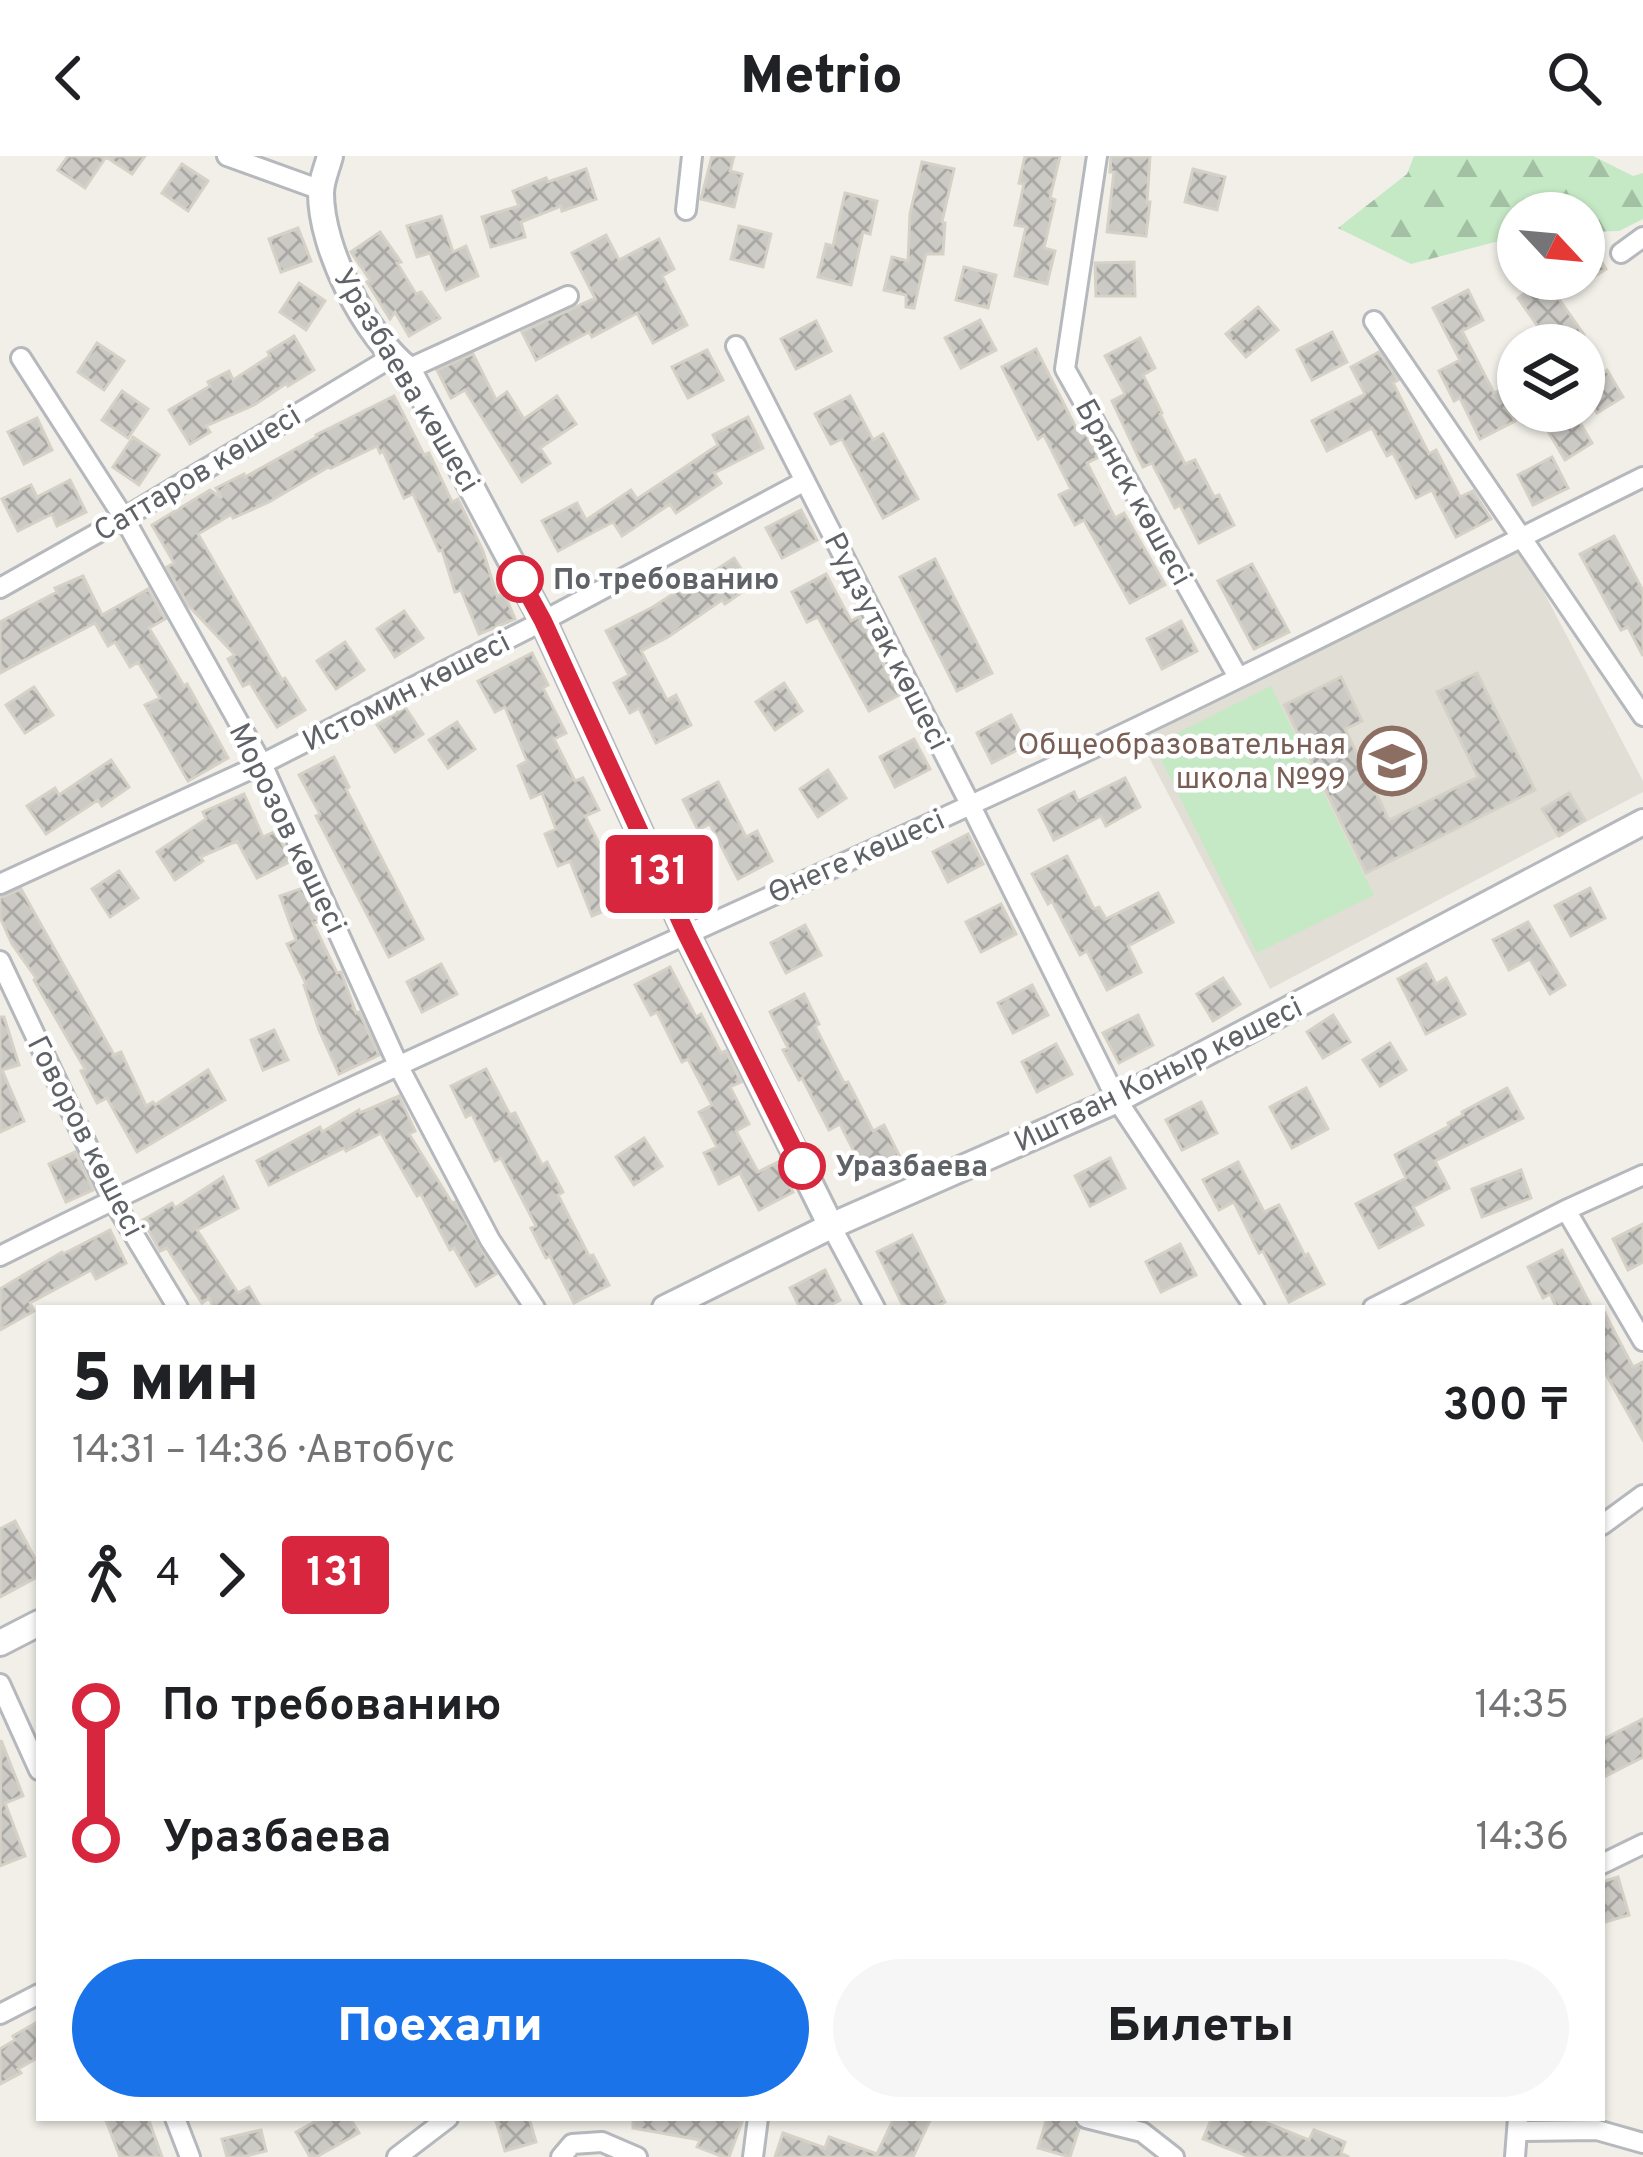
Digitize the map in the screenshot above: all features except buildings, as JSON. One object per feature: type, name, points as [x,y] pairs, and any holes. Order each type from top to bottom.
[{"type":"street","points":[[227,156],[321,190]]},
{"type":"street","name":"Уразбаева көшесі","points":[[330,156],[321,190],[327,237],[349,291],[400,363],[543,621],[686,933],[873,1305]]},
{"type":"street","points":[[686,210],[692,156]]},
{"type":"street","name":"Брянск көшесі","points":[[1096,156],[1065,369],[1238,677]]},
{"type":"street","points":[[1621,253],[1643,237]]},
{"type":"street","name":"Саттаров көшесі","points":[[0,588],[400,363],[568,296]]},
{"type":"street","points":[[1374,321],[1643,716]]},
{"type":"street","name":"Рудзутак көшесі","points":[[736,346],[1117,1100],[1253,1305]]},
{"type":"street","name":"Морозов көшесі","points":[[21,358],[124,518],[262,764],[399,1067],[490,1240],[533,1305]]},
{"type":"street","name":"Өнеге көшесі","points":[[0,1256],[686,933],[1105,743],[1643,477]]},
{"type":"street","name":"Истомин көшесі","points":[[0,884],[262,764],[805,481]]},
{"type":"street","name":"Иштван Коныр көшесі","points":[[670,1305],[831,1226],[1117,1100],[1643,822]]},
{"type":"street","name":"Говоров көшесі","points":[[0,961],[113,1200],[176,1305]]},
{"type":"street","points":[[1379,1305],[1643,1175]]},
{"type":"street","points":[[1566,1210],[1643,1341]]},
{"type":"street","points":[[1605,1523],[1643,1495]]},
{"type":"street","points":[[0,1643],[36,1625]]},
{"type":"street","points":[[0,1684],[36,1763]]},
{"type":"street","points":[[1605,1863],[1643,1844]]},
{"type":"street","points":[[0,2014],[36,1996]]},
{"type":"street","points":[[176,2121],[190,2157]]},
{"type":"street","points":[[397,2157],[444,2121]]},
{"type":"street","points":[[753,2157],[758,2121]]},
{"type":"street","points":[[1098,2121],[1142,2132],[1174,2157]]},
{"type":"street","points":[[1515,2157],[1517,2125],[1597,2130],[1643,2143]]},
{"type":"street","points":[[561,2157],[572,2144],[602,2142],[637,2157]]},
{"type":"shaded area","name":"Общеобразовательная школа №99","points":[[1517,541],[1643,781],[1643,792],[1270,989],[1140,740]]},
{"type":"green space","points":[[1414,156],[1593,156],[1633,176],[1643,173],[1643,219],[1619,231],[1605,231],[1605,192],[1497,192],[1497,241],[1411,264],[1338,228],[1407,174]]},
{"type":"green space","points":[[1271,686],[1374,895],[1257,953],[1154,745]]},
{"type":"bus line","name":"131","points":[[520,579],[686,933],[802,1166]]},
{"type":"place","name":"По требованию","points":[[520,579]]},
{"type":"place","name":"Общеобразовательная школа №99","points":[[1392,761]]},
{"type":"place","name":"Уразбаева","points":[[802,1166]]}]
